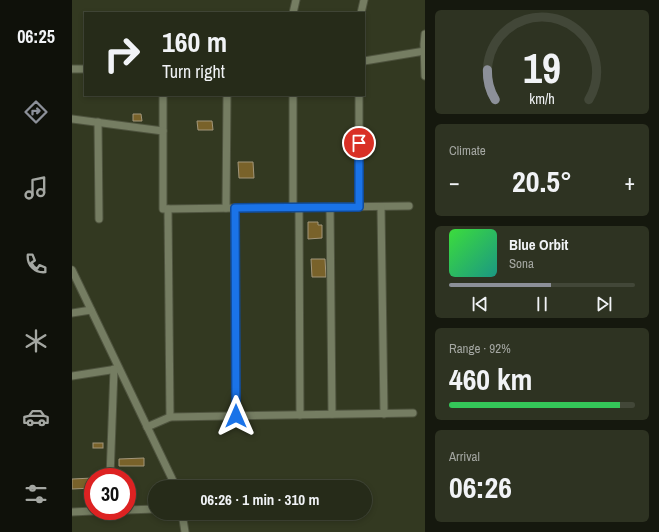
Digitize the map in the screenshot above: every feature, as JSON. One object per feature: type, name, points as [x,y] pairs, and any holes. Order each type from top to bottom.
[{"type":"street","points":[[294,12],[296,0]]},
{"type":"street","points":[[361,12],[364,0]]},
{"type":"street","points":[[425,34],[425,76]]},
{"type":"street","points":[[365,62],[424,51]]},
{"type":"street","points":[[72,69],[84,69]]},
{"type":"street","points":[[163,96],[163,209],[409,206]]},
{"type":"street","points":[[226,208],[227,96]]},
{"type":"street","points":[[293,96],[300,415]]},
{"type":"street","points":[[359,96],[359,207]]},
{"type":"street","points":[[72,119],[163,131]]},
{"type":"street","points":[[98,122],[99,219]]},
{"type":"street","points":[[381,206],[384,414]]},
{"type":"street","points":[[330,207],[332,414]]},
{"type":"street","points":[[235,208],[236,416]]},
{"type":"street","points":[[168,209],[170,417]]},
{"type":"street","points":[[72,270],[117,369],[173,480]]},
{"type":"street","points":[[72,313],[91,310]]},
{"type":"street","points":[[72,376],[117,369]]},
{"type":"street","points":[[111,468],[117,369]]},
{"type":"street","points":[[147,427],[170,417],[413,413]]},
{"type":"street","points":[[136,510],[148,509]]},
{"type":"street","points":[[72,512],[84,511]]},
{"type":"street","points":[[183,520],[185,532]]},
{"type":"building","points":[[133,114],[141,114],[142,121],[133,121]]},
{"type":"building","points":[[197,121],[212,121],[213,130],[198,130]]},
{"type":"building","points":[[238,162],[253,162],[254,178],[239,178]]},
{"type":"building","points":[[308,222],[318,222],[318,225],[322,225],[322,238],[308,239]]},
{"type":"building","points":[[311,259],[325,259],[326,277],[312,277]]},
{"type":"building","points":[[93,443],[103,443],[103,448],[93,448]]},
{"type":"building","points":[[144,458],[144,466],[119,466],[119,459]]},
{"type":"building","points":[[84,478],[84,488],[72,489],[72,479]]},
{"type":"route","points":[[236,416],[235,208],[359,207],[359,143]]}]
